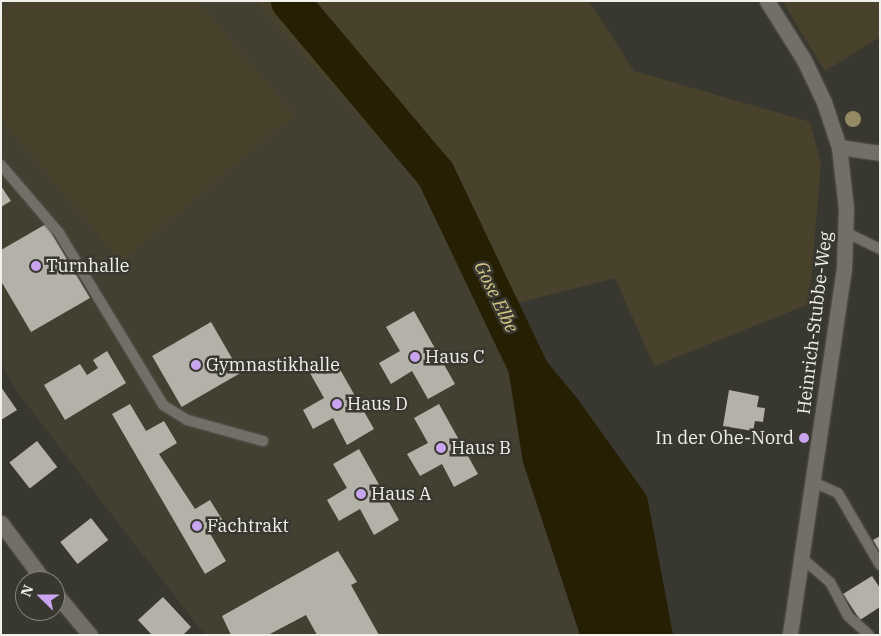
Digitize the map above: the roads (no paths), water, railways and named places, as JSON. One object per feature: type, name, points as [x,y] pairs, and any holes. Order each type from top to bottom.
[{"type":"main road","name":"Heinrich-Stubbe-Weg","points":[[767,1],[804,60],[824,102],[839,147],[846,208],[844,268],[790,635]]},
{"type":"main road","points":[[839,147],[880,153]]},
{"type":"main road","points":[[1,523],[37,571]]},
{"type":"main road","points":[[65,605],[90,635]]},
{"type":"lane","points":[[1,165],[59,233],[163,405],[187,420],[263,441]]},
{"type":"lane","points":[[845,232],[880,249]]},
{"type":"lane","points":[[813,482],[838,493],[880,565]]},
{"type":"lane","points":[[802,558],[830,582],[848,616],[869,635]]},
{"type":"waterway","name":"Gose Elbe","points":[[290,1],[435,173],[540,393]]},
{"type":"place","name":"Turnhalle","points":[[36,266]]},
{"type":"place","name":"Haus C","points":[[415,357]]},
{"type":"place","name":"Gymnastikhalle","points":[[196,365]]},
{"type":"place","name":"Haus D","points":[[337,404]]},
{"type":"place","name":"In der Ohe-Nord","points":[[804,438]]},
{"type":"place","name":"Haus B","points":[[441,448]]},
{"type":"place","name":"Haus A","points":[[361,494]]},
{"type":"place","name":"Fachtrakt","points":[[197,526]]}]
